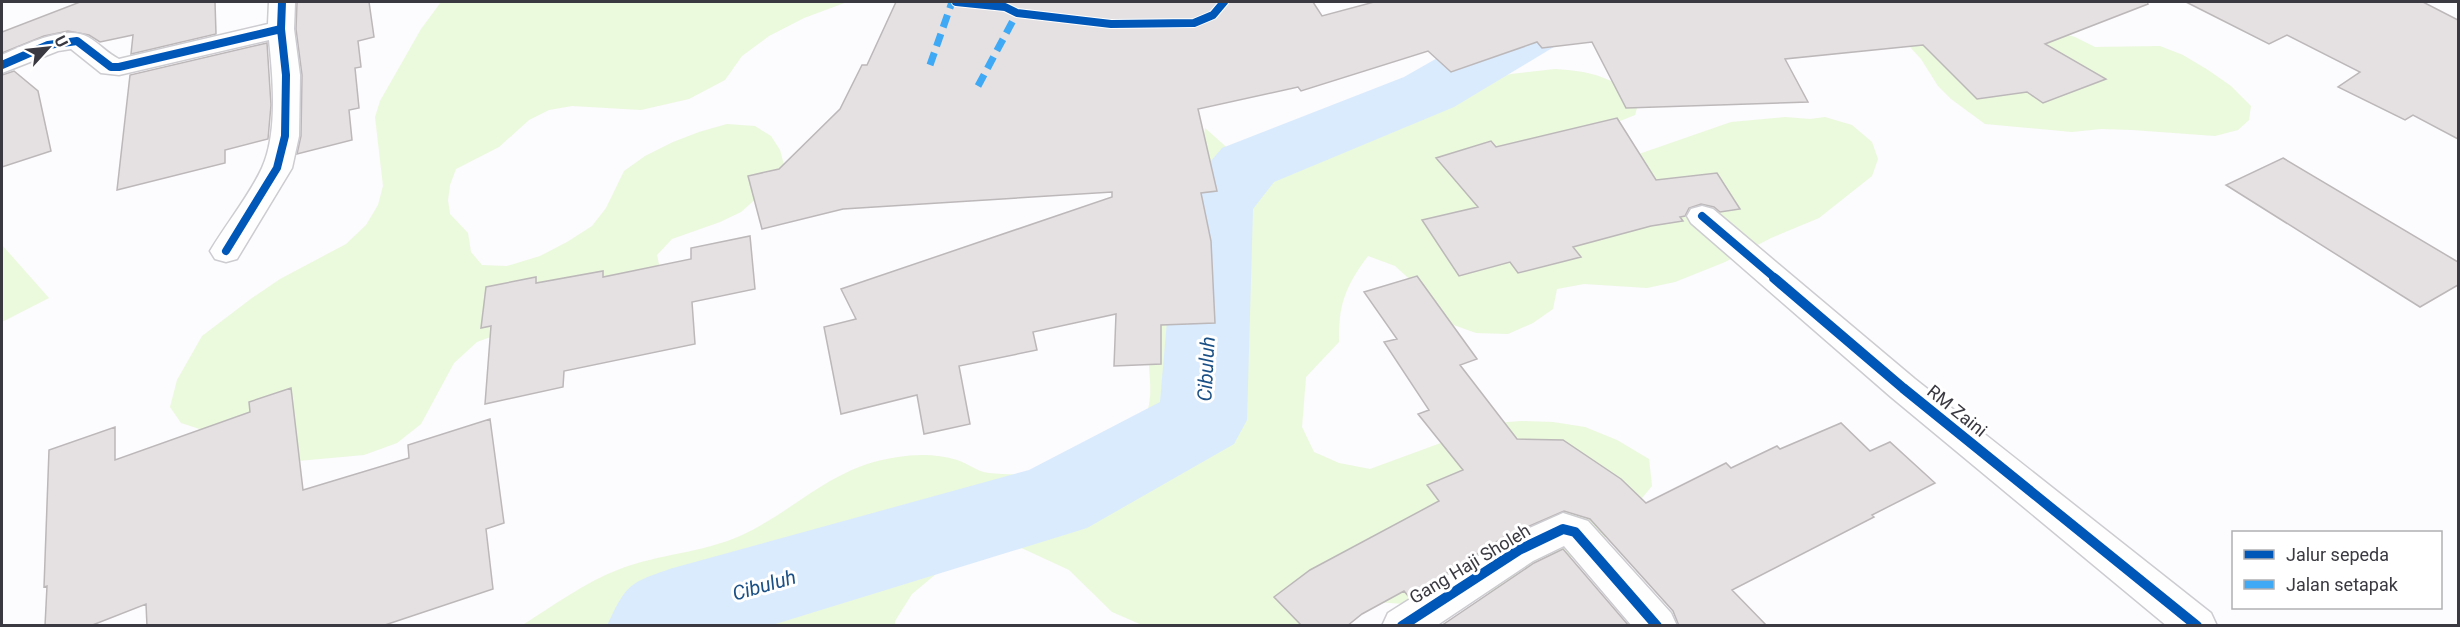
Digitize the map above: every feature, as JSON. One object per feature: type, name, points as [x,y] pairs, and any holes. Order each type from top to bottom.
[{"type":"street","points":[[2,65],[46,47],[71,40],[77,41],[111,68],[119,67],[282,15],[286,75],[285,136],[277,168],[226,251]]},
{"type":"street","name":"RM Zaini","points":[[1702,216],[1903,388],[2197,626]]},
{"type":"street","name":"Gang Haji Sholeh","points":[[1402,626],[1519,550],[1563,529],[1575,532],[1657,626]]},
{"type":"green space","points":[[441,2],[847,2],[804,18],[769,36],[742,56],[725,80],[689,99],[641,110],[572,106],[549,110],[529,120],[499,147],[456,169],[450,185],[448,200],[450,214],[468,233],[471,252],[482,265],[507,266],[540,256],[592,226],[606,208],[624,171],[645,156],[699,132],[727,124],[755,126],[771,136],[780,150],[784,165],[759,196],[741,212],[672,239],[657,255],[661,274],[477,342],[454,363],[421,424],[397,443],[364,455],[298,461],[181,423],[170,407],[177,380],[202,336],[280,279],[346,244],[366,225],[378,205],[383,186],[375,117],[380,101],[421,29]]},
{"type":"green space","points":[[1643,2],[1995,2],[1991,12],[2075,37],[2095,47],[2160,46],[2183,55],[2231,86],[2251,106],[2249,120],[2238,130],[2215,136],[2101,129],[2072,132],[1985,124],[1951,99],[1938,86],[1921,59],[1895,36]]},
{"type":"green space","points":[[1555,69],[1580,71],[1601,77],[1620,86],[1639,101],[1635,115],[1615,123],[1636,155],[1731,122],[1785,117],[1810,119],[1825,117],[1852,125],[1872,142],[1878,159],[1872,176],[1819,218],[1771,238],[1725,262],[1675,282],[1647,288],[1584,284],[1557,289],[1553,309],[1533,323],[1508,334],[1476,333],[1445,322],[1416,285],[1395,266],[1368,256],[1354,276],[1345,296],[1340,317],[1339,342],[1306,377],[1302,427],[1314,452],[1339,463],[1370,469],[1495,423],[1553,422],[1585,427],[1617,440],[1649,459],[1652,486],[1618,527],[1592,547],[1559,563],[1520,572],[1504,589],[1432,606],[1362,601],[1308,625],[1142,625],[1112,612],[1069,570],[1006,541],[971,551],[942,569],[912,594],[895,621],[895,625],[521,626],[582,587],[607,574],[635,564],[725,542],[740,536],[760,526],[834,479],[874,462],[905,456],[935,456],[957,460],[985,472],[1027,474],[1068,469],[1089,464],[1107,456],[1123,446],[1136,433],[1148,408],[1150,328],[1195,187],[1205,128],[1242,161],[1262,154],[1306,149],[1352,134],[1393,119],[1426,100],[1465,85],[1511,74]]},
{"type":"green space","points":[[2,245],[49,298],[2,322]]},
{"type":"building","points":[[80,2],[215,2],[216,34],[131,54],[133,35],[100,42],[89,35],[68,31],[44,36],[2,53],[2,32]]},
{"type":"building","points":[[297,2],[369,2],[374,37],[358,41],[361,67],[355,68],[359,108],[349,110],[352,140],[297,154],[301,136],[302,75],[296,29]]},
{"type":"building","points":[[896,2],[1313,2],[1322,16],[1374,2],[2147,2],[2148,4],[2045,44],[2106,79],[2043,103],[2027,92],[1977,99],[1923,45],[1785,59],[1808,102],[1626,108],[1592,42],[1542,48],[1537,42],[1451,72],[1428,51],[1301,91],[1298,87],[1198,109],[1217,191],[1201,193],[1211,241],[1215,323],[1161,325],[1161,364],[1114,366],[1116,314],[1033,332],[1037,350],[959,366],[970,424],[924,434],[917,395],[841,414],[824,327],[856,319],[841,289],[1112,197],[1112,192],[843,209],[762,229],[748,176],[779,169],[840,109],[862,65],[867,65]]},
{"type":"building","points":[[2186,2],[2423,2],[2458,20],[2458,139],[2413,115],[2405,120],[2338,87],[2360,72],[2287,35],[2269,44]]},
{"type":"building","points":[[267,43],[271,105],[268,139],[225,150],[225,163],[117,190],[130,75]]},
{"type":"building","points":[[14,71],[38,91],[51,151],[2,167],[2,75]]},
{"type":"building","points":[[1617,118],[1656,180],[1717,173],[1740,209],[1720,212],[1714,207],[1701,204],[1689,208],[1685,216],[1680,217],[1683,221],[1651,226],[1573,247],[1581,257],[1518,273],[1510,262],[1459,276],[1422,220],[1478,207],[1436,158],[1491,141],[1496,147]]},
{"type":"building","points":[[2283,158],[2458,262],[2458,285],[2420,307],[2226,185]]},
{"type":"building","points":[[750,236],[755,289],[692,302],[695,344],[564,371],[563,387],[485,404],[491,326],[481,328],[486,287],[536,277],[536,283],[603,271],[603,277],[691,259],[691,248]]},
{"type":"building","points":[[1417,276],[1477,359],[1460,365],[1517,439],[1563,440],[1621,479],[1646,503],[1726,463],[1731,468],[1777,446],[1780,449],[1841,423],[1870,451],[1890,442],[1935,483],[1732,590],[1767,626],[1679,626],[1673,611],[1590,519],[1564,511],[1504,537],[1409,597],[1404,591],[1362,614],[1347,626],[1302,626],[1274,597],[1310,570],[1439,501],[1427,485],[1463,470],[1418,414],[1429,410],[1384,342],[1397,339],[1364,292]]},
{"type":"building","points":[[291,388],[303,490],[409,458],[408,445],[490,419],[504,523],[486,529],[493,589],[382,626],[147,626],[146,604],[90,626],[45,626],[47,586],[44,587],[49,450],[115,427],[115,460],[250,412],[249,402]]},
{"type":"building","points":[[1563,549],[1629,626],[1441,626],[1534,563]]},
{"type":"waterway","name":"Cibuluh","points":[[657,626],[673,611],[1054,501],[1203,420],[1215,206],[1248,165],[1429,92],[1550,21],[1634,2]]},
{"type":"waterway","name":"Cibuluh","points":[[1724,2],[1775,27],[1868,2]]},
{"type":"marked path","points":[[930,65],[952,2]]},
{"type":"marked path","points":[[978,86],[1017,13]]},
{"type":"cycle path","points":[[226,251],[277,168],[285,136],[286,75],[281,29],[282,2]]},
{"type":"cycle path","points":[[956,2],[1005,7],[1017,13],[1111,24],[1194,23],[1213,15],[1224,2]]},
{"type":"cycle path","points":[[2,65],[48,45],[77,41],[111,67],[119,67],[281,29]]},
{"type":"cycle path","points":[[1702,216],[1903,388],[2197,626]]},
{"type":"cycle path","points":[[1402,626],[1519,550],[1563,529],[1575,532],[1657,626]]}]
